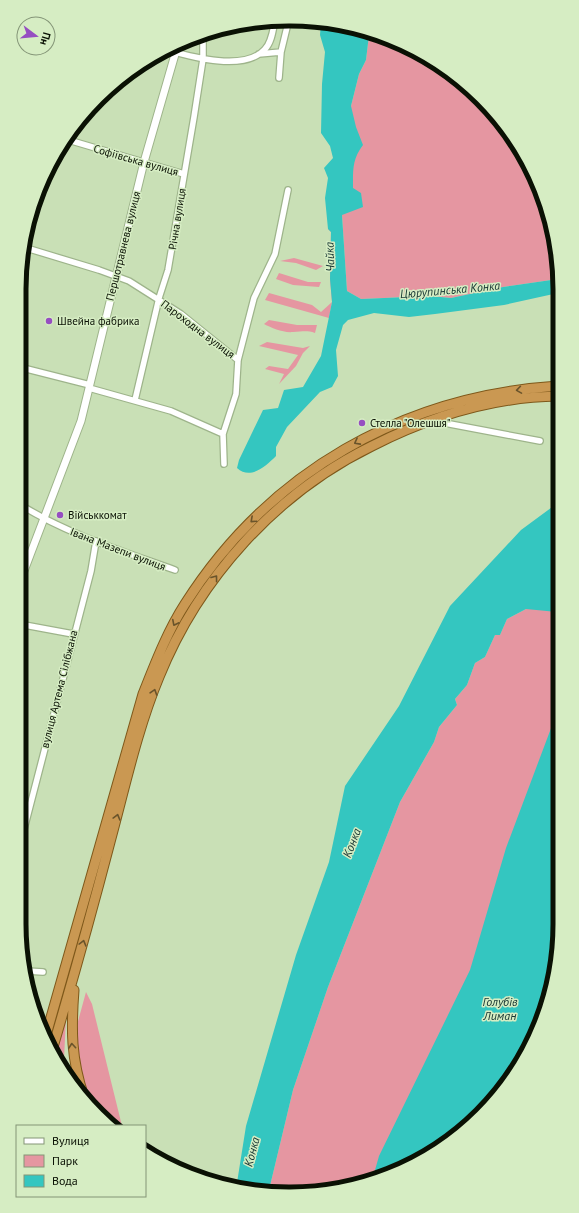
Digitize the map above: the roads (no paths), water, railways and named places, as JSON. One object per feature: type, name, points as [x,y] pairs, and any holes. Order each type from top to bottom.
[{"type":"highway","points":[[48,1028],[143,694],[155,663],[184,605],[218,556],[247,525],[282,492],[318,466],[354,444],[397,422],[464,400],[536,387],[553,386]]},
{"type":"highway","points":[[54,1042],[140,734],[158,679],[189,616],[233,555],[260,525],[288,500],[320,475],[398,432],[473,408],[516,399],[553,396]]},
{"type":"highway","points":[[78,961],[71,1023],[72,1046],[76,1074],[79,1083]]},
{"type":"street","points":[[278,78],[287,26]]},
{"type":"street","points":[[259,54],[265,49],[269,42],[273,27]]},
{"type":"street","name":"Річна вулиця","points":[[135,400],[158,299],[168,270],[203,59],[203,41]]},
{"type":"street","points":[[176,52],[203,59],[243,60],[259,54],[282,52]]},
{"type":"street","name":"Першотравнева вулиця","points":[[26,567],[45,520],[81,421],[144,162],[176,52]]},
{"type":"street","name":"Софіївська вулиця","points":[[71,141],[184,174]]},
{"type":"street","points":[[224,464],[223,434],[236,394],[238,360],[254,298],[275,254],[288,190]]},
{"type":"street","name":"Пароходна вулиця","points":[[29,249],[116,276],[158,299],[181,314],[238,360]]},
{"type":"street","points":[[26,369],[171,411],[223,434]]},
{"type":"street","points":[[432,420],[540,441]]},
{"type":"street","name":"Івана Мазепи вулиця","points":[[26,508],[45,520],[96,542],[175,570]]},
{"type":"street","name":"вулиця Артема Сілібжана","points":[[26,821],[73,634],[91,571],[96,542]]},
{"type":"street","points":[[26,625],[73,634]]},
{"type":"street","points":[[30,971],[43,972]]},
{"type":"water","points":[[321,28],[324,28],[369,38],[366,60],[359,74],[351,106],[356,127],[363,145],[355,160],[353,171],[353,188],[361,193],[363,207],[342,215],[347,291],[361,299],[430,296],[451,298],[503,287],[552,280],[553,294],[504,305],[435,314],[409,317],[374,313],[348,320],[343,325],[336,350],[338,376],[332,387],[320,392],[287,427],[276,447],[276,456],[257,471],[247,473],[237,468],[239,460],[263,410],[278,408],[284,390],[303,387],[321,356],[332,302],[330,279],[331,232],[328,229],[325,198],[328,178],[324,168],[333,158],[330,146],[321,133],[322,84],[325,52],[320,35]]},
{"type":"water","name":"Конка","points":[[553,506],[553,612],[526,609],[507,619],[500,635],[495,635],[485,657],[475,663],[467,685],[455,699],[457,705],[439,727],[434,742],[400,802],[328,987],[293,1090],[270,1186],[237,1182],[246,1126],[296,955],[329,862],[345,786],[399,706],[450,606],[521,530]]},
{"type":"water","name":"Голубів Лиман","points":[[553,723],[553,924],[551,958],[544,992],[533,1024],[509,1070],[476,1110],[436,1143],[406,1160],[374,1173],[379,1156],[470,970],[506,848]]},
{"type":"place","name":"Швейна фабрика","points":[[49,321]]},
{"type":"place","name":"Стелла \"Олешшя\"","points":[[362,423]]},
{"type":"place","name":"Військкомат","points":[[60,515]]},
{"type":"water label","name":"Чайка","points":[[330,257]]},
{"type":"water label","name":"Цюрупинська Конка","points":[[450,290]]}]
